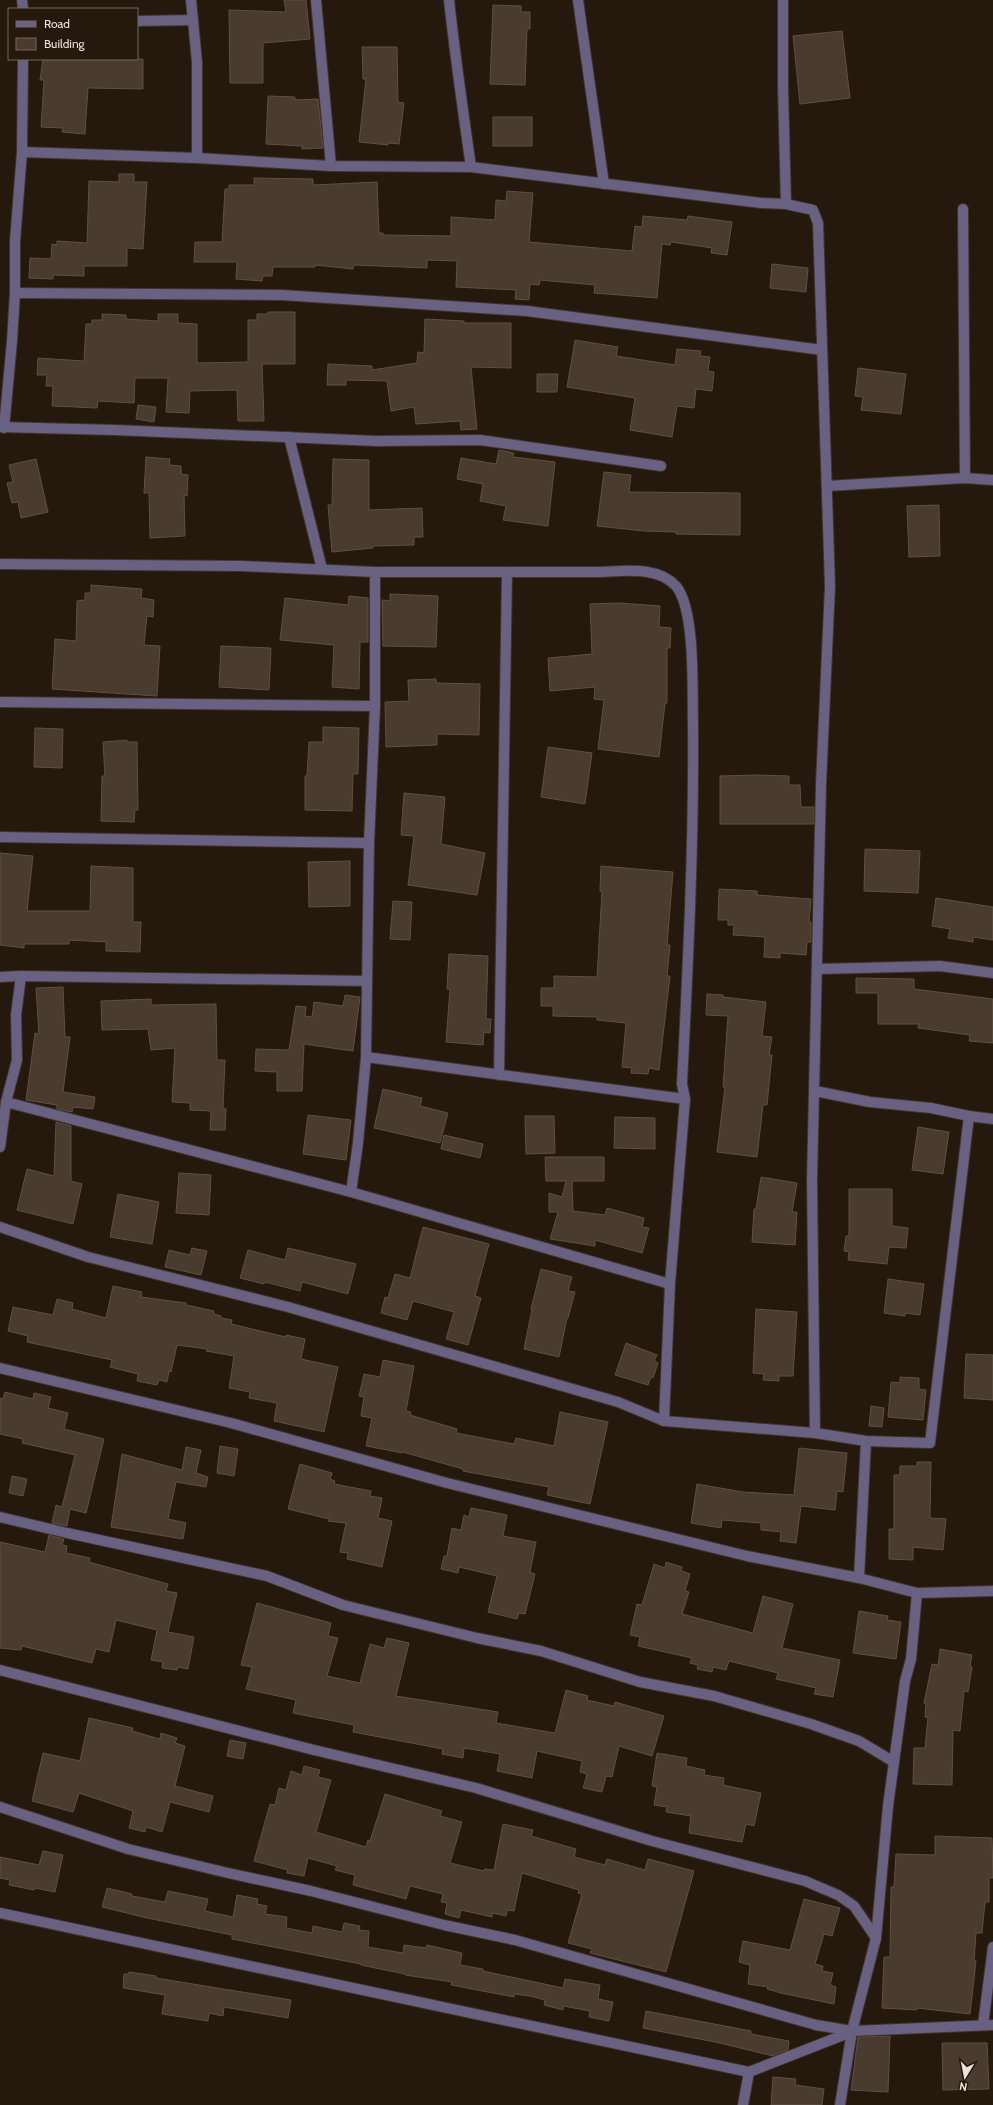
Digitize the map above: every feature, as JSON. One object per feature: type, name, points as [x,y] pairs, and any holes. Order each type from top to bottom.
[{"type":"street","points":[[191,0],[197,62],[197,158]]},
{"type":"street","points":[[316,0],[331,166]]},
{"type":"street","points":[[449,0],[459,91],[464,110],[471,167]]},
{"type":"street","points":[[578,0],[604,184]]},
{"type":"street","points":[[783,0],[783,88],[786,204]]},
{"type":"street","points":[[138,21],[193,20]]},
{"type":"street","points":[[23,60],[22,152],[15,241],[15,293],[2,428],[115,430],[376,441],[480,440],[661,466]]},
{"type":"street","points":[[22,152],[197,158],[331,166],[471,167],[761,203],[786,204],[814,210],[818,223],[827,486],[826,522],[830,586],[821,784],[812,1188],[815,1433]]},
{"type":"street","points":[[963,209],[965,478]]},
{"type":"street","points":[[15,293],[282,295],[527,311],[822,350]]},
{"type":"street","points":[[290,437],[322,569]]},
{"type":"street","points":[[827,486],[965,478],[993,480]]},
{"type":"street","points":[[0,564],[242,566],[375,572],[637,570],[660,575],[676,586],[686,609],[692,658],[694,817],[682,1084],[685,1099],[670,1284],[664,1421]]},
{"type":"street","points":[[351,1192],[358,1143],[366,1057],[369,842],[375,706],[375,572]]},
{"type":"street","points":[[499,1075],[507,572]]},
{"type":"street","points":[[0,702],[375,706]]},
{"type":"street","points":[[0,837],[369,842]]},
{"type":"street","points":[[818,969],[940,966],[993,973]]},
{"type":"street","points":[[0,977],[21,976],[367,981]]},
{"type":"street","points":[[0,1147],[6,1102],[17,1060],[16,1015],[21,976]]},
{"type":"street","points":[[366,1057],[685,1099]]},
{"type":"street","points":[[815,1091],[870,1102],[931,1108],[969,1116],[993,1119]]},
{"type":"street","points":[[6,1102],[351,1192],[670,1284]]},
{"type":"street","points":[[0,1227],[88,1257],[288,1307],[611,1400],[664,1421],[815,1433],[866,1441],[930,1443],[969,1116]]},
{"type":"street","points":[[0,1368],[231,1423],[447,1483],[747,1556],[859,1578],[917,1593],[993,1591]]},
{"type":"street","points":[[859,1578],[866,1441]]},
{"type":"street","points":[[0,1517],[267,1576],[343,1605],[477,1638],[541,1651],[640,1682],[714,1696],[811,1724],[845,1736],[877,1750],[894,1762]]},
{"type":"street","points":[[840,2105],[852,2032],[876,1938],[888,1806],[906,1681],[911,1659],[917,1593]]},
{"type":"street","points":[[0,1670],[314,1750],[476,1788],[652,1841],[805,1881],[838,1895],[854,1906],[876,1938]]},
{"type":"street","points":[[0,1807],[128,1849],[311,1891],[444,1925],[515,1940],[748,2007],[816,2025],[852,2032],[988,2025],[993,1947]]},
{"type":"street","points":[[0,1913],[749,2072],[852,2032]]},
{"type":"street","points":[[743,2105],[749,2072]]},
{"type":"building","points":[[284,0],[306,0],[310,39],[263,43],[263,83],[230,83],[229,10],[286,12]]},
{"type":"building","points":[[493,5],[521,6],[521,12],[530,12],[530,29],[527,29],[525,85],[490,84]]},
{"type":"building","points":[[842,31],[850,98],[800,104],[793,36]]},
{"type":"building","points":[[362,47],[397,47],[398,102],[404,103],[399,144],[388,143],[388,145],[359,142],[366,79],[363,79]]},
{"type":"building","points":[[143,59],[143,89],[88,88],[85,134],[62,132],[63,128],[41,127],[44,80],[40,80],[43,60]]},
{"type":"building","points":[[268,96],[295,97],[295,100],[318,99],[323,148],[302,149],[302,146],[266,144]]},
{"type":"building","points":[[493,117],[532,117],[532,146],[493,146]]},
{"type":"building","points":[[119,174],[134,174],[134,182],[147,182],[143,249],[127,248],[127,266],[84,266],[84,276],[53,275],[53,279],[29,278],[30,258],[51,259],[52,244],[57,245],[57,241],[87,243],[89,181],[119,182]]},
{"type":"building","points":[[254,178],[313,179],[313,185],[377,182],[379,233],[383,233],[383,235],[451,236],[451,217],[495,220],[496,200],[506,201],[507,191],[533,193],[529,242],[632,251],[635,226],[642,227],[643,216],[687,220],[688,216],[732,222],[727,255],[711,253],[712,248],[671,242],[670,245],[662,244],[657,298],[594,293],[595,285],[540,280],[539,285],[530,284],[529,300],[515,299],[516,290],[456,287],[457,261],[427,260],[427,268],[354,265],[353,269],[315,265],[315,267],[273,267],[272,276],[263,276],[262,281],[236,279],[237,262],[194,262],[195,242],[222,242],[225,189],[229,189],[229,185],[254,185]]},
{"type":"building","points":[[772,264],[808,268],[806,292],[770,288]]},
{"type":"building","points":[[268,312],[295,312],[295,364],[262,364],[264,421],[238,421],[237,390],[190,391],[189,413],[166,412],[168,378],[135,378],[134,403],[98,401],[97,408],[52,406],[53,386],[46,386],[47,375],[37,375],[38,358],[84,361],[86,324],[92,324],[92,320],[102,320],[102,314],[126,315],[126,319],[158,321],[158,314],[178,314],[178,323],[197,324],[197,363],[248,362],[248,320],[257,320],[257,314],[268,314]]},
{"type":"building","points":[[425,319],[464,321],[464,323],[511,323],[511,368],[471,367],[477,429],[461,430],[460,421],[416,424],[414,407],[391,411],[387,381],[346,380],[346,385],[327,385],[328,364],[372,366],[372,370],[417,363],[418,352],[424,353]]},
{"type":"building","points":[[575,340],[618,347],[616,356],[675,365],[677,349],[701,351],[700,356],[710,357],[708,371],[714,372],[712,391],[696,389],[694,408],[677,406],[672,437],[630,430],[635,398],[567,387]]},
{"type":"building","points":[[858,368],[906,374],[901,414],[861,410],[863,397],[855,396]]},
{"type":"building","points":[[537,374],[558,374],[557,392],[537,392]]},
{"type":"building","points":[[138,405],[156,407],[154,422],[136,419]]},
{"type":"building","points":[[499,450],[514,453],[513,457],[555,462],[548,526],[503,520],[506,506],[480,501],[483,484],[457,479],[461,458],[496,464]]},
{"type":"building","points":[[146,457],[170,459],[169,465],[181,466],[181,474],[188,475],[187,496],[184,495],[185,536],[150,538],[149,493],[144,493]]},
{"type":"building","points":[[36,459],[48,512],[21,518],[18,502],[12,503],[7,483],[13,482],[9,465]]},
{"type":"building","points":[[333,459],[369,460],[369,510],[422,508],[423,537],[414,537],[414,545],[373,546],[373,548],[332,552],[328,505],[332,505]]},
{"type":"building","points":[[604,472],[631,475],[629,492],[740,493],[740,535],[676,534],[676,532],[644,531],[597,526]]},
{"type":"building","points":[[939,505],[940,556],[909,557],[907,506]]},
{"type":"building","points":[[91,585],[142,589],[141,598],[154,600],[153,617],[147,616],[144,645],[160,646],[157,696],[52,689],[55,639],[76,641],[77,601],[85,600],[85,593],[91,593]]},
{"type":"building","points":[[390,594],[438,596],[436,647],[383,646],[382,600],[390,601]]},
{"type":"building","points":[[349,596],[368,598],[368,642],[360,642],[359,689],[332,687],[334,645],[280,640],[285,598],[348,605]]},
{"type":"building","points":[[619,603],[660,606],[659,627],[671,628],[670,648],[667,648],[667,703],[665,703],[659,757],[598,749],[604,700],[594,699],[595,687],[550,691],[548,658],[592,654],[590,604]]},
{"type":"building","points":[[221,646],[271,648],[269,690],[219,687]]},
{"type":"building","points":[[436,679],[436,683],[480,684],[479,735],[437,734],[437,745],[386,747],[385,702],[409,701],[408,680]]},
{"type":"building","points":[[323,727],[359,728],[358,774],[353,774],[352,811],[305,810],[305,776],[307,776],[309,742],[323,742]]},
{"type":"building","points":[[35,728],[63,729],[62,768],[34,767]]},
{"type":"building","points":[[127,740],[127,742],[137,742],[138,810],[135,810],[134,822],[101,821],[102,776],[105,776],[103,742]]},
{"type":"building","points":[[548,747],[592,753],[585,804],[541,797]]},
{"type":"building","points":[[720,776],[789,776],[789,785],[800,785],[801,807],[814,807],[814,824],[720,824]]},
{"type":"building","points":[[404,793],[445,797],[441,844],[485,853],[477,895],[408,885],[414,836],[401,835]]},
{"type":"building","points":[[865,849],[920,851],[918,893],[864,891]]},
{"type":"building","points":[[0,853],[33,856],[27,911],[90,911],[91,866],[133,868],[133,922],[141,922],[140,952],[106,951],[106,942],[69,940],[69,944],[24,944],[24,948],[0,945]]},
{"type":"building","points":[[350,861],[350,906],[309,907],[308,862]]},
{"type":"building","points":[[601,866],[673,872],[667,945],[670,945],[667,976],[670,976],[659,1070],[649,1068],[648,1074],[631,1073],[632,1068],[622,1067],[626,1023],[597,1020],[597,1017],[553,1016],[553,1006],[541,1006],[541,988],[554,988],[554,976],[597,977],[602,891],[600,891]]},
{"type":"building","points":[[719,889],[757,891],[757,895],[811,899],[809,922],[811,922],[811,942],[807,942],[806,955],[780,953],[780,958],[764,957],[765,937],[733,935],[734,925],[728,925],[728,920],[718,920]]},
{"type":"building","points":[[936,898],[993,907],[993,940],[973,937],[973,942],[948,938],[950,929],[932,926]]},
{"type":"building","points":[[393,901],[412,902],[410,940],[390,939]]},
{"type":"building","points":[[449,954],[488,956],[486,1019],[491,1019],[490,1033],[484,1032],[483,1045],[446,1042],[450,989],[447,989]]},
{"type":"building","points":[[856,978],[914,979],[914,989],[993,999],[993,1043],[969,1041],[970,1035],[918,1028],[919,1024],[878,1024],[878,993],[856,993]]},
{"type":"building","points":[[63,987],[65,1037],[70,1037],[63,1092],[95,1097],[93,1109],[73,1107],[72,1112],[57,1109],[57,1105],[26,1100],[35,1033],[39,1034],[36,988]]},
{"type":"building","points":[[707,994],[766,1002],[762,1036],[772,1037],[769,1055],[772,1055],[767,1105],[763,1105],[757,1157],[717,1152],[725,1087],[723,1087],[728,1016],[706,1015]]},
{"type":"building","points":[[345,995],[360,997],[353,1051],[304,1044],[302,1091],[277,1091],[277,1072],[255,1071],[256,1049],[289,1050],[296,1006],[306,1007],[305,1016],[312,1017],[314,1002],[343,1006]]},
{"type":"building","points":[[151,999],[151,1005],[216,1004],[217,1060],[225,1060],[223,1108],[226,1109],[225,1130],[210,1130],[211,1111],[190,1110],[190,1103],[172,1102],[175,1048],[151,1050],[148,1029],[102,1030],[101,1001]]},
{"type":"building","points":[[383,1089],[422,1098],[420,1106],[448,1113],[440,1143],[374,1128]]},
{"type":"building","points":[[308,1115],[351,1120],[346,1160],[303,1154]]},
{"type":"building","points":[[525,1116],[554,1116],[555,1153],[526,1154]]},
{"type":"building","points":[[615,1117],[655,1118],[655,1149],[614,1148]]},
{"type":"building","points":[[56,1122],[71,1126],[71,1181],[82,1184],[73,1224],[17,1210],[27,1169],[54,1176]]},
{"type":"building","points":[[918,1127],[949,1132],[943,1174],[912,1170]]},
{"type":"building","points":[[444,1135],[483,1144],[480,1158],[441,1149]]},
{"type":"building","points":[[545,1157],[604,1157],[604,1181],[572,1181],[573,1211],[605,1215],[607,1208],[644,1218],[642,1227],[649,1228],[642,1253],[595,1240],[595,1246],[550,1239],[558,1212],[549,1212],[549,1193],[562,1197],[566,1181],[546,1181]]},
{"type":"building","points":[[179,1173],[211,1175],[209,1215],[176,1213]]},
{"type":"building","points":[[761,1177],[797,1183],[792,1212],[797,1212],[795,1245],[752,1242],[754,1209],[756,1209]]},
{"type":"building","points":[[849,1189],[892,1189],[892,1226],[908,1228],[906,1248],[889,1247],[887,1264],[848,1260],[849,1252],[844,1251],[846,1236],[849,1236]]},
{"type":"building","points":[[118,1194],[159,1202],[152,1244],[110,1237]]},
{"type":"building","points":[[423,1227],[489,1244],[475,1296],[481,1298],[468,1345],[446,1339],[454,1312],[413,1301],[407,1320],[381,1313],[385,1297],[388,1298],[395,1274],[410,1278]]},
{"type":"building","points":[[192,1248],[207,1251],[201,1275],[165,1267],[169,1250],[190,1255]]},
{"type":"building","points":[[288,1248],[356,1264],[348,1294],[302,1282],[300,1291],[265,1282],[264,1284],[240,1278],[248,1250],[285,1260]]},
{"type":"building","points":[[541,1269],[572,1277],[568,1291],[575,1292],[567,1318],[559,1357],[524,1349],[531,1309]]},
{"type":"building","points":[[888,1279],[924,1284],[920,1315],[905,1313],[905,1316],[884,1313]]},
{"type":"building","points":[[113,1286],[142,1292],[141,1297],[186,1303],[186,1305],[214,1311],[214,1314],[221,1316],[221,1318],[232,1320],[231,1324],[286,1337],[286,1335],[305,1339],[301,1359],[338,1367],[324,1432],[274,1421],[277,1403],[249,1398],[250,1392],[229,1388],[234,1356],[206,1351],[207,1349],[177,1345],[171,1372],[169,1371],[167,1382],[159,1380],[157,1385],[137,1381],[138,1374],[110,1367],[112,1360],[27,1342],[28,1336],[8,1331],[13,1307],[53,1315],[57,1299],[73,1303],[72,1309],[106,1318]]},
{"type":"building","points":[[756,1309],[797,1312],[793,1376],[779,1376],[779,1381],[763,1380],[764,1374],[753,1373]]},
{"type":"building","points":[[626,1343],[657,1355],[654,1361],[658,1363],[653,1378],[651,1377],[648,1385],[615,1375]]},
{"type":"building","points":[[966,1354],[993,1355],[993,1400],[964,1398]]},
{"type":"building","points":[[383,1360],[414,1366],[406,1411],[411,1412],[410,1415],[457,1429],[456,1433],[514,1444],[516,1438],[554,1446],[560,1412],[608,1422],[590,1504],[547,1495],[549,1487],[463,1471],[463,1469],[403,1452],[366,1446],[372,1418],[361,1416],[364,1397],[359,1396],[364,1374],[380,1377]]},
{"type":"building","points":[[900,1377],[919,1378],[919,1389],[926,1390],[923,1420],[888,1417],[891,1382],[900,1383]]},
{"type":"building","points":[[5,1392],[33,1399],[34,1393],[51,1397],[48,1408],[68,1413],[64,1429],[104,1439],[86,1513],[70,1509],[67,1526],[52,1523],[56,1505],[62,1507],[75,1455],[22,1443],[23,1439],[0,1434],[0,1398],[3,1399]]},
{"type":"building","points":[[871,1406],[884,1408],[882,1427],[869,1426]]},
{"type":"building","points":[[220,1446],[238,1449],[234,1476],[217,1473]]},
{"type":"building","points":[[186,1447],[201,1450],[196,1473],[208,1477],[206,1487],[176,1482],[168,1519],[186,1523],[183,1539],[111,1527],[122,1454],[182,1470]]},
{"type":"building","points":[[799,1448],[847,1453],[843,1492],[837,1491],[835,1510],[801,1506],[796,1543],[780,1541],[781,1532],[761,1530],[761,1523],[722,1520],[721,1528],[691,1523],[697,1484],[743,1492],[794,1495]]},
{"type":"building","points":[[917,1462],[931,1462],[930,1518],[946,1519],[943,1550],[913,1547],[913,1560],[889,1559],[889,1529],[894,1529],[894,1475],[900,1475],[900,1466],[917,1466]]},
{"type":"building","points":[[300,1464],[332,1473],[330,1479],[335,1481],[334,1484],[371,1491],[370,1496],[382,1498],[378,1518],[392,1521],[382,1567],[347,1559],[348,1553],[340,1552],[346,1523],[328,1521],[329,1519],[288,1509]]},
{"type":"building","points":[[12,1476],[27,1479],[23,1496],[9,1493]]},
{"type":"building","points":[[471,1508],[507,1515],[503,1536],[536,1542],[530,1572],[535,1574],[525,1614],[519,1613],[517,1619],[488,1612],[497,1576],[459,1567],[458,1573],[441,1569],[444,1556],[447,1556],[452,1528],[461,1530],[464,1515],[469,1517]]},
{"type":"building","points":[[49,1535],[64,1539],[62,1545],[67,1546],[66,1553],[90,1558],[89,1562],[168,1584],[166,1591],[177,1593],[168,1632],[194,1637],[188,1669],[178,1667],[177,1670],[162,1668],[163,1662],[151,1660],[157,1630],[116,1620],[109,1652],[96,1649],[92,1663],[22,1646],[21,1650],[0,1648],[0,1542],[45,1552]]},
{"type":"building","points":[[666,1562],[682,1567],[681,1571],[690,1574],[685,1591],[689,1592],[682,1614],[753,1633],[763,1596],[793,1604],[782,1648],[840,1660],[833,1697],[814,1694],[816,1688],[776,1679],[778,1673],[729,1661],[726,1670],[713,1667],[712,1672],[697,1669],[698,1665],[690,1663],[692,1658],[638,1646],[640,1637],[630,1635],[637,1604],[642,1605],[654,1564],[665,1568]]},
{"type":"building","points":[[257,1603],[331,1623],[328,1636],[338,1638],[327,1676],[360,1683],[370,1644],[384,1648],[387,1638],[409,1643],[396,1696],[498,1712],[496,1723],[555,1733],[566,1690],[588,1696],[587,1700],[614,1706],[615,1702],[664,1716],[652,1756],[619,1746],[612,1777],[606,1776],[602,1792],[583,1788],[587,1774],[580,1772],[582,1761],[537,1751],[532,1778],[497,1771],[500,1754],[464,1748],[463,1758],[442,1754],[443,1749],[353,1732],[354,1725],[293,1713],[296,1700],[246,1689],[252,1667],[241,1665]]},
{"type":"building","points":[[859,1611],[888,1616],[887,1620],[901,1622],[896,1659],[853,1653]]},
{"type":"building","points":[[940,1649],[972,1655],[970,1666],[972,1667],[968,1692],[964,1691],[960,1731],[953,1730],[952,1785],[913,1784],[914,1748],[925,1748],[928,1717],[925,1717],[926,1704],[924,1703],[932,1664],[938,1665]]},
{"type":"building","points":[[89,1718],[133,1728],[132,1731],[160,1739],[161,1733],[177,1738],[175,1743],[185,1746],[175,1786],[213,1796],[209,1812],[170,1802],[162,1832],[146,1827],[145,1832],[129,1828],[133,1811],[79,1793],[73,1812],[32,1801],[43,1753],[80,1761]]},
{"type":"building","points":[[230,1740],[246,1743],[243,1759],[227,1756]]},
{"type":"building","points":[[657,1753],[687,1758],[686,1766],[705,1770],[704,1775],[724,1778],[723,1785],[761,1793],[754,1826],[746,1824],[742,1842],[689,1833],[691,1816],[666,1812],[667,1807],[654,1805],[657,1787],[652,1786]]},
{"type":"building","points":[[304,1766],[320,1770],[318,1777],[331,1780],[316,1832],[366,1847],[368,1840],[370,1841],[385,1794],[442,1811],[440,1816],[462,1822],[450,1863],[484,1871],[485,1869],[494,1870],[503,1824],[533,1830],[531,1836],[576,1849],[574,1857],[605,1865],[607,1859],[645,1870],[648,1859],[694,1871],[666,1972],[590,1953],[592,1949],[568,1943],[582,1894],[578,1893],[579,1890],[522,1873],[514,1911],[507,1910],[506,1916],[492,1913],[492,1917],[461,1910],[459,1918],[445,1914],[447,1903],[441,1902],[443,1894],[410,1886],[406,1899],[353,1885],[355,1875],[335,1870],[337,1866],[308,1858],[304,1876],[287,1873],[288,1870],[254,1861],[270,1804],[275,1805],[279,1788],[286,1790],[291,1771],[302,1775]]},
{"type":"building","points":[[935,1836],[992,1838],[993,1878],[989,1878],[989,1902],[985,1902],[982,1933],[976,1933],[974,1961],[976,1961],[970,2014],[917,2008],[917,2010],[882,2008],[884,1957],[890,1957],[891,1887],[894,1887],[896,1854],[935,1855]]},
{"type":"building","points":[[43,1851],[63,1855],[55,1892],[9,1885],[10,1880],[0,1878],[0,1857],[39,1865]]},
{"type":"building","points":[[107,1888],[132,1894],[132,1896],[165,1902],[168,1891],[208,1899],[205,1911],[233,1917],[237,1895],[258,1899],[257,1904],[267,1906],[265,1914],[287,1917],[286,1928],[312,1933],[313,1926],[342,1932],[344,1923],[360,1926],[359,1930],[369,1931],[368,1947],[403,1953],[404,1945],[426,1948],[427,1945],[462,1953],[460,1965],[483,1969],[483,1971],[563,1988],[565,1979],[600,1985],[598,1999],[613,2002],[609,2021],[589,2017],[590,2011],[563,2006],[563,2010],[544,2005],[545,2000],[530,1996],[514,1994],[514,1997],[451,1985],[452,1982],[405,1975],[361,1964],[232,1939],[232,1935],[147,1918],[102,1907]]},
{"type":"building","points":[[804,1899],[840,1908],[832,1936],[824,1934],[815,1964],[823,1966],[822,1971],[833,1973],[830,1985],[836,1987],[834,2004],[781,1993],[767,1989],[768,1987],[748,1984],[750,1965],[739,1962],[743,1941],[790,1950]]},
{"type":"building","points":[[129,1972],[156,1976],[156,1978],[291,2000],[288,2018],[224,2007],[223,2016],[209,2013],[208,2021],[162,2014],[165,1995],[123,1988],[124,1974],[129,1974]]},
{"type":"building","points":[[646,2011],[751,2031],[751,2034],[789,2041],[788,2050],[773,2056],[720,2043],[643,2028]]},
{"type":"building","points":[[890,2036],[888,2092],[851,2090],[858,2037]]},
{"type":"building","points":[[942,2043],[987,2043],[989,2089],[943,2090]]},
{"type":"building","points":[[773,2077],[796,2079],[795,2085],[824,2089],[822,2105],[771,2105]]}]
